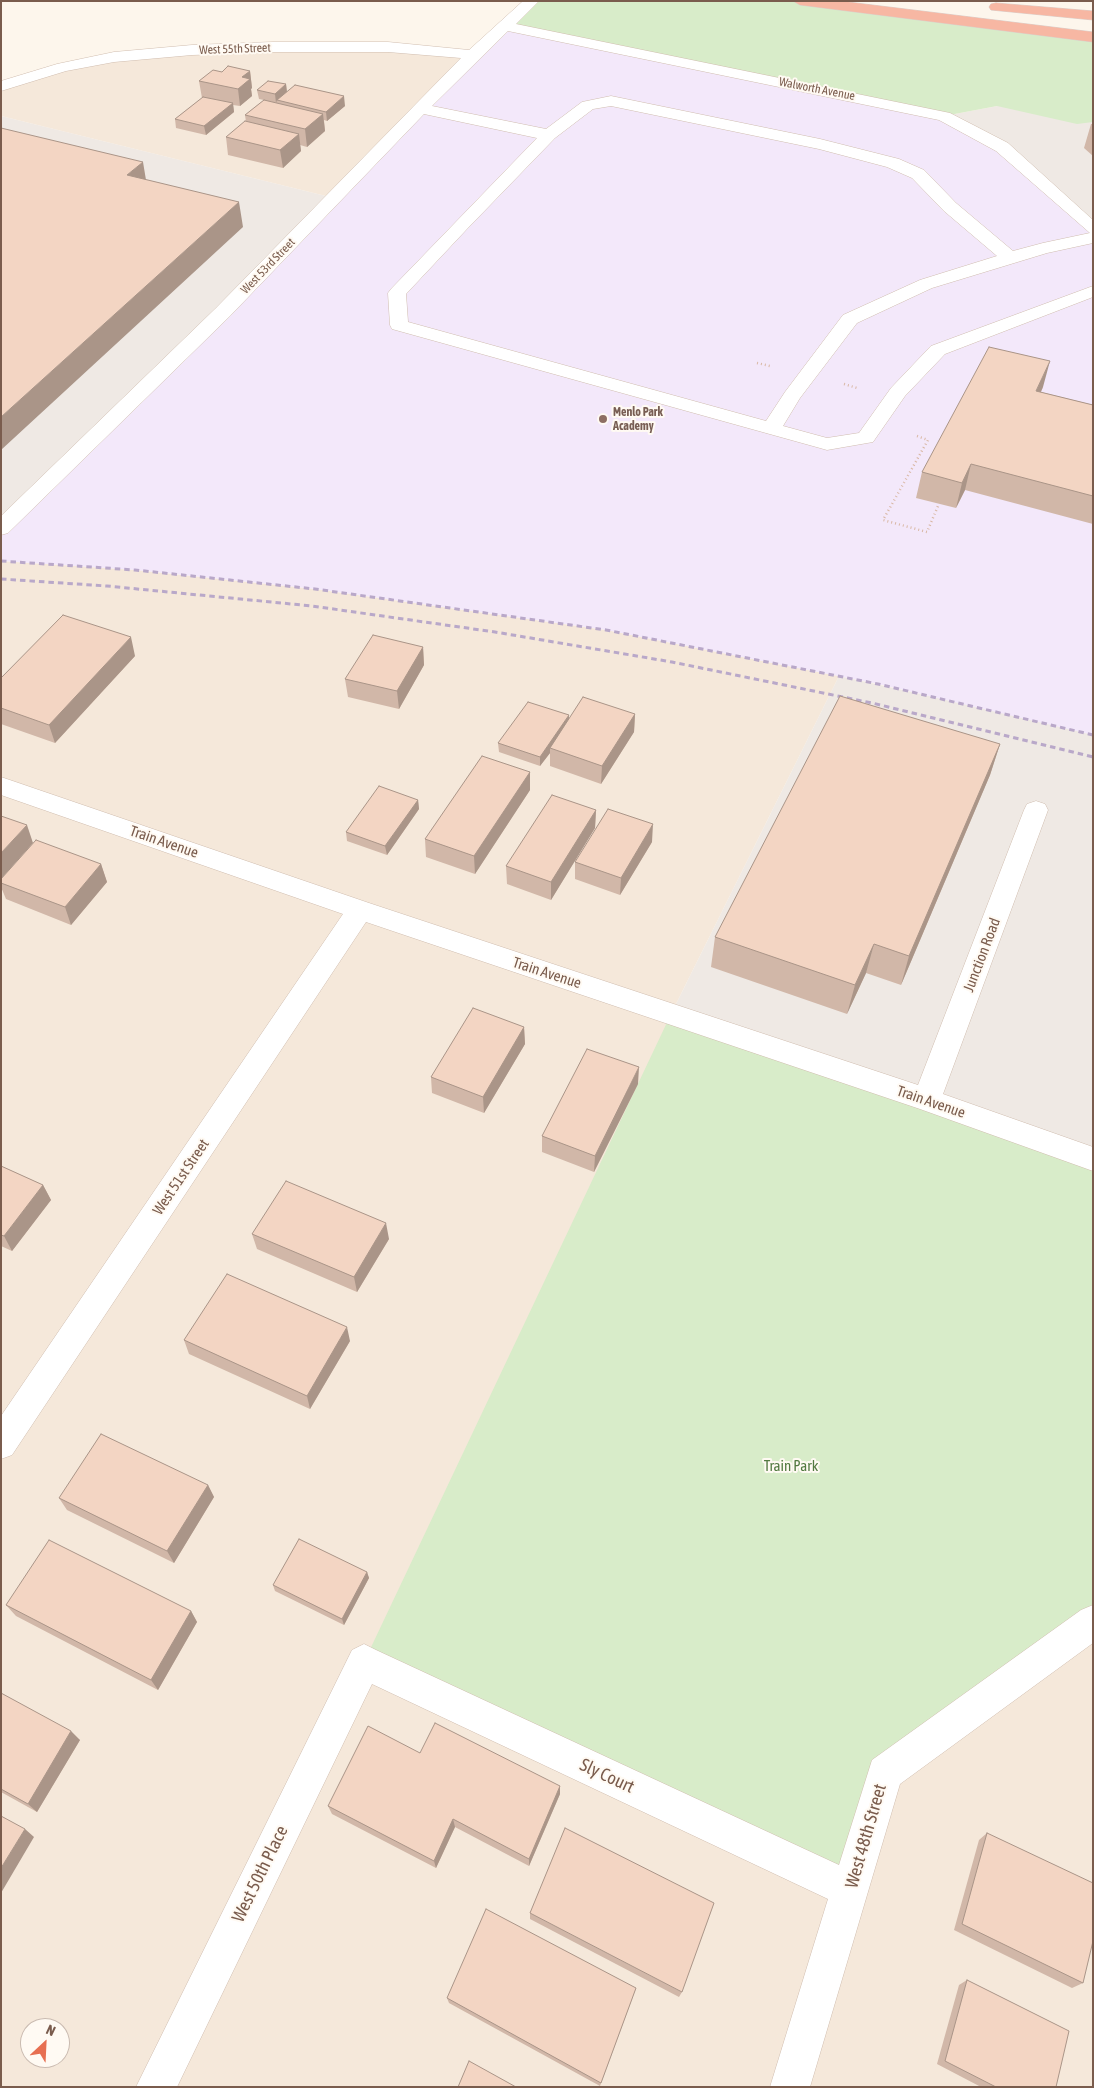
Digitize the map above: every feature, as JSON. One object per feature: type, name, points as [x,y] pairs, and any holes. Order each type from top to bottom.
[{"type":"highway","points":[[800,1],[972,21],[1093,38]]},
{"type":"highway","points":[[985,6],[1093,16]]},
{"type":"street","name":"West 53rd Street","points":[[1,528],[224,312],[473,55],[532,1]]},
{"type":"street","name":"Walworth Avenue","points":[[505,26],[944,116],[1002,147],[1093,229]]},
{"type":"street","name":"West 55th Street","points":[[1,86],[63,67],[114,56],[192,50],[388,47],[473,55]]},
{"type":"street","points":[[1010,258],[950,206],[918,174],[893,164],[830,146],[611,101],[588,105],[548,135],[398,294],[399,325],[772,427],[827,444],[866,438],[898,392],[938,350],[1093,291]]},
{"type":"street","points":[[421,109],[548,135]]},
{"type":"street","points":[[772,427],[792,396],[850,318],[926,284],[1043,248],[1093,238]]},
{"type":"street","name":"Train Avenue","points":[[1,786],[360,910],[927,1100],[1093,1159]]},
{"type":"street","name":"Junction Road","points":[[927,1100],[1036,810]]},
{"type":"street","name":"West 51st Street","points":[[1,1444],[360,910]]},
{"type":"street","name":"West 48th Street","points":[[790,2087],[885,1773],[1093,1622]]},
{"type":"street","name":"Sly Court","points":[[364,1662],[851,1890]]},
{"type":"street","name":"West 50th Place","points":[[156,2087],[364,1662]]},
{"type":"path","points":[[917,436],[928,440],[883,520],[927,532],[938,506]]},
{"type":"shaded area","name":"Menlo Park Academy","points":[[505,26],[878,101],[975,131],[1093,229],[1093,735],[878,684],[606,630],[315,589],[135,570],[1,561],[1,527]]},
{"type":"shaded area","points":[[273,47],[473,55],[334,198],[1,116],[1,86],[114,57]]},
{"type":"shaded area","points":[[1093,88],[1093,229],[944,116]]},
{"type":"shaded area","points":[[1,116],[334,198],[1,528]]},
{"type":"shaded area","points":[[1,561],[135,570],[315,589],[606,630],[839,676],[671,1014],[1093,1159],[1093,2087],[1,2087]]},
{"type":"shaded area","points":[[839,676],[1010,714],[1093,735],[1093,1159],[671,1014]]},
{"type":"green space","points":[[532,1],[800,1],[1093,37],[1093,122],[1077,124],[997,106],[944,116],[505,26]]},
{"type":"green space","name":"Train Park","points":[[671,1014],[1093,1159],[1093,1622],[885,1773],[851,1890],[364,1662]]},
{"type":"building","points":[[228,66],[250,71],[242,77],[250,79],[238,89],[199,81],[213,70],[222,72]]},
{"type":"building","points":[[268,81],[286,84],[275,94],[257,90]]},
{"type":"building","points":[[295,85],[344,96],[326,112],[277,100]]},
{"type":"building","points":[[203,97],[233,103],[204,126],[175,119]]},
{"type":"building","points":[[264,100],[323,114],[305,129],[245,115]]},
{"type":"building","points":[[245,121],[299,134],[280,150],[226,137]]},
{"type":"building","points":[[1,128],[143,162],[127,175],[239,202],[1,417]]},
{"type":"building","points":[[989,347],[1050,361],[1036,391],[1093,405],[1093,496],[971,464],[962,483],[922,472]]},
{"type":"building","points":[[63,615],[131,637],[49,725],[1,708],[1,678]]},
{"type":"building","points":[[373,635],[423,647],[397,691],[345,679]]},
{"type":"building","points":[[840,696],[1000,744],[909,956],[874,944],[855,985],[715,937]]},
{"type":"building","points":[[583,697],[635,714],[602,766],[550,748]]},
{"type":"building","points":[[528,702],[569,715],[540,757],[498,743]]},
{"type":"building","points":[[482,756],[530,772],[474,856],[425,839]]},
{"type":"building","points":[[379,786],[418,800],[385,846],[346,832]]},
{"type":"building","points":[[552,795],[596,810],[551,882],[506,866]]},
{"type":"building","points":[[608,809],[653,824],[621,878],[575,862]]},
{"type":"building","points":[[1,816],[27,825],[1,853]]},
{"type":"building","points":[[36,840],[101,864],[65,907],[1,883],[1,879]]},
{"type":"building","points":[[473,1008],[524,1027],[483,1097],[431,1077]]},
{"type":"building","points":[[587,1049],[639,1067],[595,1156],[542,1136]]},
{"type":"building","points":[[1,1166],[43,1185],[4,1236],[1,1235]]},
{"type":"building","points":[[286,1181],[386,1223],[354,1277],[252,1234]]},
{"type":"building","points":[[227,1274],[347,1327],[307,1396],[184,1340]]},
{"type":"building","points":[[101,1434],[208,1485],[167,1551],[59,1498]]},
{"type":"building","points":[[299,1539],[367,1572],[342,1619],[273,1585]]},
{"type":"building","points":[[49,1540],[191,1611],[151,1680],[6,1605]]},
{"type":"building","points":[[1,1693],[71,1731],[28,1804],[1,1789]]},
{"type":"building","points":[[435,1723],[560,1786],[529,1859],[453,1819],[434,1861],[328,1806],[368,1726],[420,1753]]},
{"type":"building","points":[[1,1816],[25,1829],[1,1868]]},
{"type":"building","points":[[565,1828],[714,1903],[682,1992],[530,1913]]},
{"type":"building","points":[[987,1833],[1093,1883],[1093,1941],[1083,1983],[962,1924]]},
{"type":"building","points":[[486,1909],[636,1988],[601,2083],[447,1998]]},
{"type":"building","points":[[967,1980],[1069,2031],[1056,2087],[996,2087],[945,2061]]},
{"type":"building","points":[[469,2061],[516,2087],[458,2087]]},
{"type":"railway","points":[[1,561],[135,570],[315,589],[606,630],[878,684],[1093,735]]},
{"type":"railway","points":[[1,579],[107,586],[312,606],[495,632],[672,662],[872,703],[1093,757]]},
{"type":"place","name":"Menlo Park Academy","points":[[603,419]]}]
